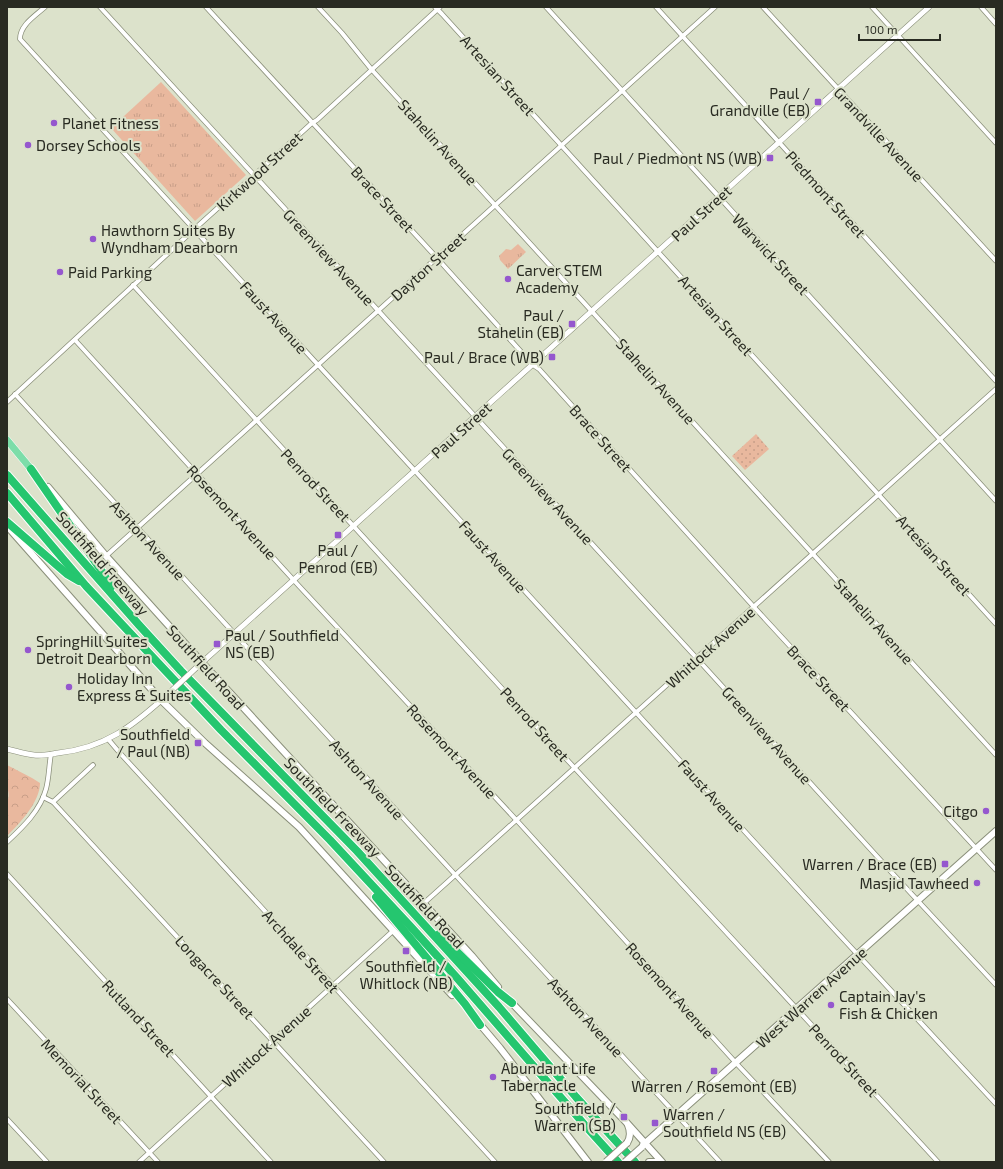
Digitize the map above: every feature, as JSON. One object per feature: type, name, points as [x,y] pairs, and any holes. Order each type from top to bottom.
[{"type":"highway","points":[[31,469],[104,573],[116,598]]},
{"type":"highway","name":"Southfield Freeway","points":[[7,475],[181,671],[352,846],[499,1007],[576,1097],[635,1162]]},
{"type":"highway","name":"Southfield Freeway","points":[[7,493],[86,586],[221,730],[330,840],[458,979],[618,1162]]},
{"type":"highway","points":[[7,522],[67,574],[86,586]]},
{"type":"highway","points":[[356,869],[368,888],[465,1004],[480,1025]]},
{"type":"highway","points":[[382,879],[498,992],[512,1003]]},
{"type":"main road","points":[[7,440],[31,469]]},
{"type":"main road","name":"Southfield Road","points":[[31,469],[106,556],[202,663],[472,956],[512,1003],[626,1122],[644,1145],[662,1162]]},
{"type":"main road","points":[[7,526],[161,700],[205,743],[299,827],[394,930],[480,1025],[588,1161]]},
{"type":"main road","name":"West Warren Avenue","points":[[625,1162],[996,831]]},
{"type":"main road","points":[[606,1162],[630,1139],[630,1133],[626,1122]]},
{"type":"main road","points":[[649,1162],[656,1162]]},
{"type":"street","name":"Faust Avenue","points":[[45,7],[23,28],[20,34],[20,39],[636,713],[996,1104]]},
{"type":"street","name":"Greenview Avenue","points":[[100,7],[996,985]]},
{"type":"street","name":"Brace Street","points":[[206,7],[996,870]]},
{"type":"street","name":"Stahelin Avenue","points":[[318,7],[342,33],[372,70],[996,755]]},
{"type":"street","name":"Warwick Street","points":[[546,7],[996,501]]},
{"type":"street","name":"Piedmont Street","points":[[656,7],[996,380]]},
{"type":"street","name":"Dayton Street","points":[[106,556],[715,7]]},
{"type":"street","name":"Grandville Avenue","points":[[763,7],[996,261]]},
{"type":"street","points":[[872,7],[996,142]]},
{"type":"street","name":"Paul Street","points":[[7,749],[34,755],[80,750],[108,739],[134,724],[929,7]]},
{"type":"street","points":[[980,7],[996,24]]},
{"type":"street","name":"Kirkwood Street","points":[[7,402],[254,175],[372,70],[438,8]]},
{"type":"street","name":"Artesian Street","points":[[438,8],[996,624]]},
{"type":"street","name":"Penrod Street","points":[[133,286],[938,1162]]},
{"type":"street","name":"Rosemont Avenue","points":[[75,340],[516,820],[736,1063],[829,1162]]},
{"type":"street","name":"Whitlock Avenue","points":[[423,904],[880,495],[996,389]]},
{"type":"street","name":"Ashton Avenue","points":[[15,394],[720,1162]]},
{"type":"street","name":"Archdale Street","points":[[108,739],[495,1162]]},
{"type":"street","points":[[7,842],[31,817],[40,804],[46,789],[51,754]]},
{"type":"street","points":[[53,802],[93,766]]},
{"type":"street","name":"Longacre Street","points":[[43,797],[53,802],[384,1162]]},
{"type":"street","name":"Rutland Street","points":[[7,874],[271,1162]]},
{"type":"street","name":"Whitlock Avenue","points":[[139,1162],[394,930]]},
{"type":"street","name":"Memorial Street","points":[[7,999],[158,1162]]},
{"type":"street","points":[[7,1119],[46,1162]]},
{"type":"green space","points":[[161,82],[246,175],[195,221],[111,128]]},
{"type":"green space","points":[[518,244],[526,252],[508,269],[500,260],[499,256],[506,249],[511,250]]},
{"type":"green space","points":[[756,434],[769,449],[745,470],[732,456]]},
{"type":"green space","points":[[7,765],[40,783],[37,797],[33,805],[23,819],[7,836],[7,802],[9,795]]},
{"type":"place","name":"Paul / Grandville (EB)","points":[[818,102]]},
{"type":"place","name":"Planet Fitness","points":[[54,123]]},
{"type":"place","name":"Dorsey Schools","points":[[28,145]]},
{"type":"place","name":"Paul / Piedmont NS (WB)","points":[[770,158]]},
{"type":"place","name":"Hawthorn Suites By Wyndham Dearborn","points":[[93,239]]},
{"type":"place","name":"Paid Parking","points":[[60,272]]},
{"type":"place","name":"Carver STEM Academy","points":[[508,279]]},
{"type":"place","name":"Paul / Stahelin (EB)","points":[[572,324]]},
{"type":"place","name":"Paul / Brace (WB)","points":[[552,357]]},
{"type":"place","name":"Paul / Penrod (EB)","points":[[338,535]]},
{"type":"place","name":"Paul / Southfield NS (EB)","points":[[217,644]]},
{"type":"place","name":"SpringHill Suites Detroit Dearborn","points":[[28,650]]},
{"type":"place","name":"Holiday Inn Express & Suites","points":[[69,687]]},
{"type":"place","name":"Southfield / Paul (NB)","points":[[198,743]]},
{"type":"place","name":"Citgo","points":[[986,811]]},
{"type":"place","name":"Warren / Brace (EB)","points":[[945,864]]},
{"type":"place","name":"Masjid Tawheed","points":[[977,883]]},
{"type":"place","name":"Southfield / Whitlock (NB)","points":[[406,951]]},
{"type":"place","name":"Captain Jay's Fish & Chicken","points":[[831,1005]]},
{"type":"place","name":"Warren / Rosemont (EB)","points":[[714,1071]]},
{"type":"place","name":"Abundant Life Tabernacle","points":[[493,1077]]},
{"type":"place","name":"Southfield / Warren (SB)","points":[[624,1117]]},
{"type":"place","name":"Warren / Southfield NS (EB)","points":[[655,1123]]}]
